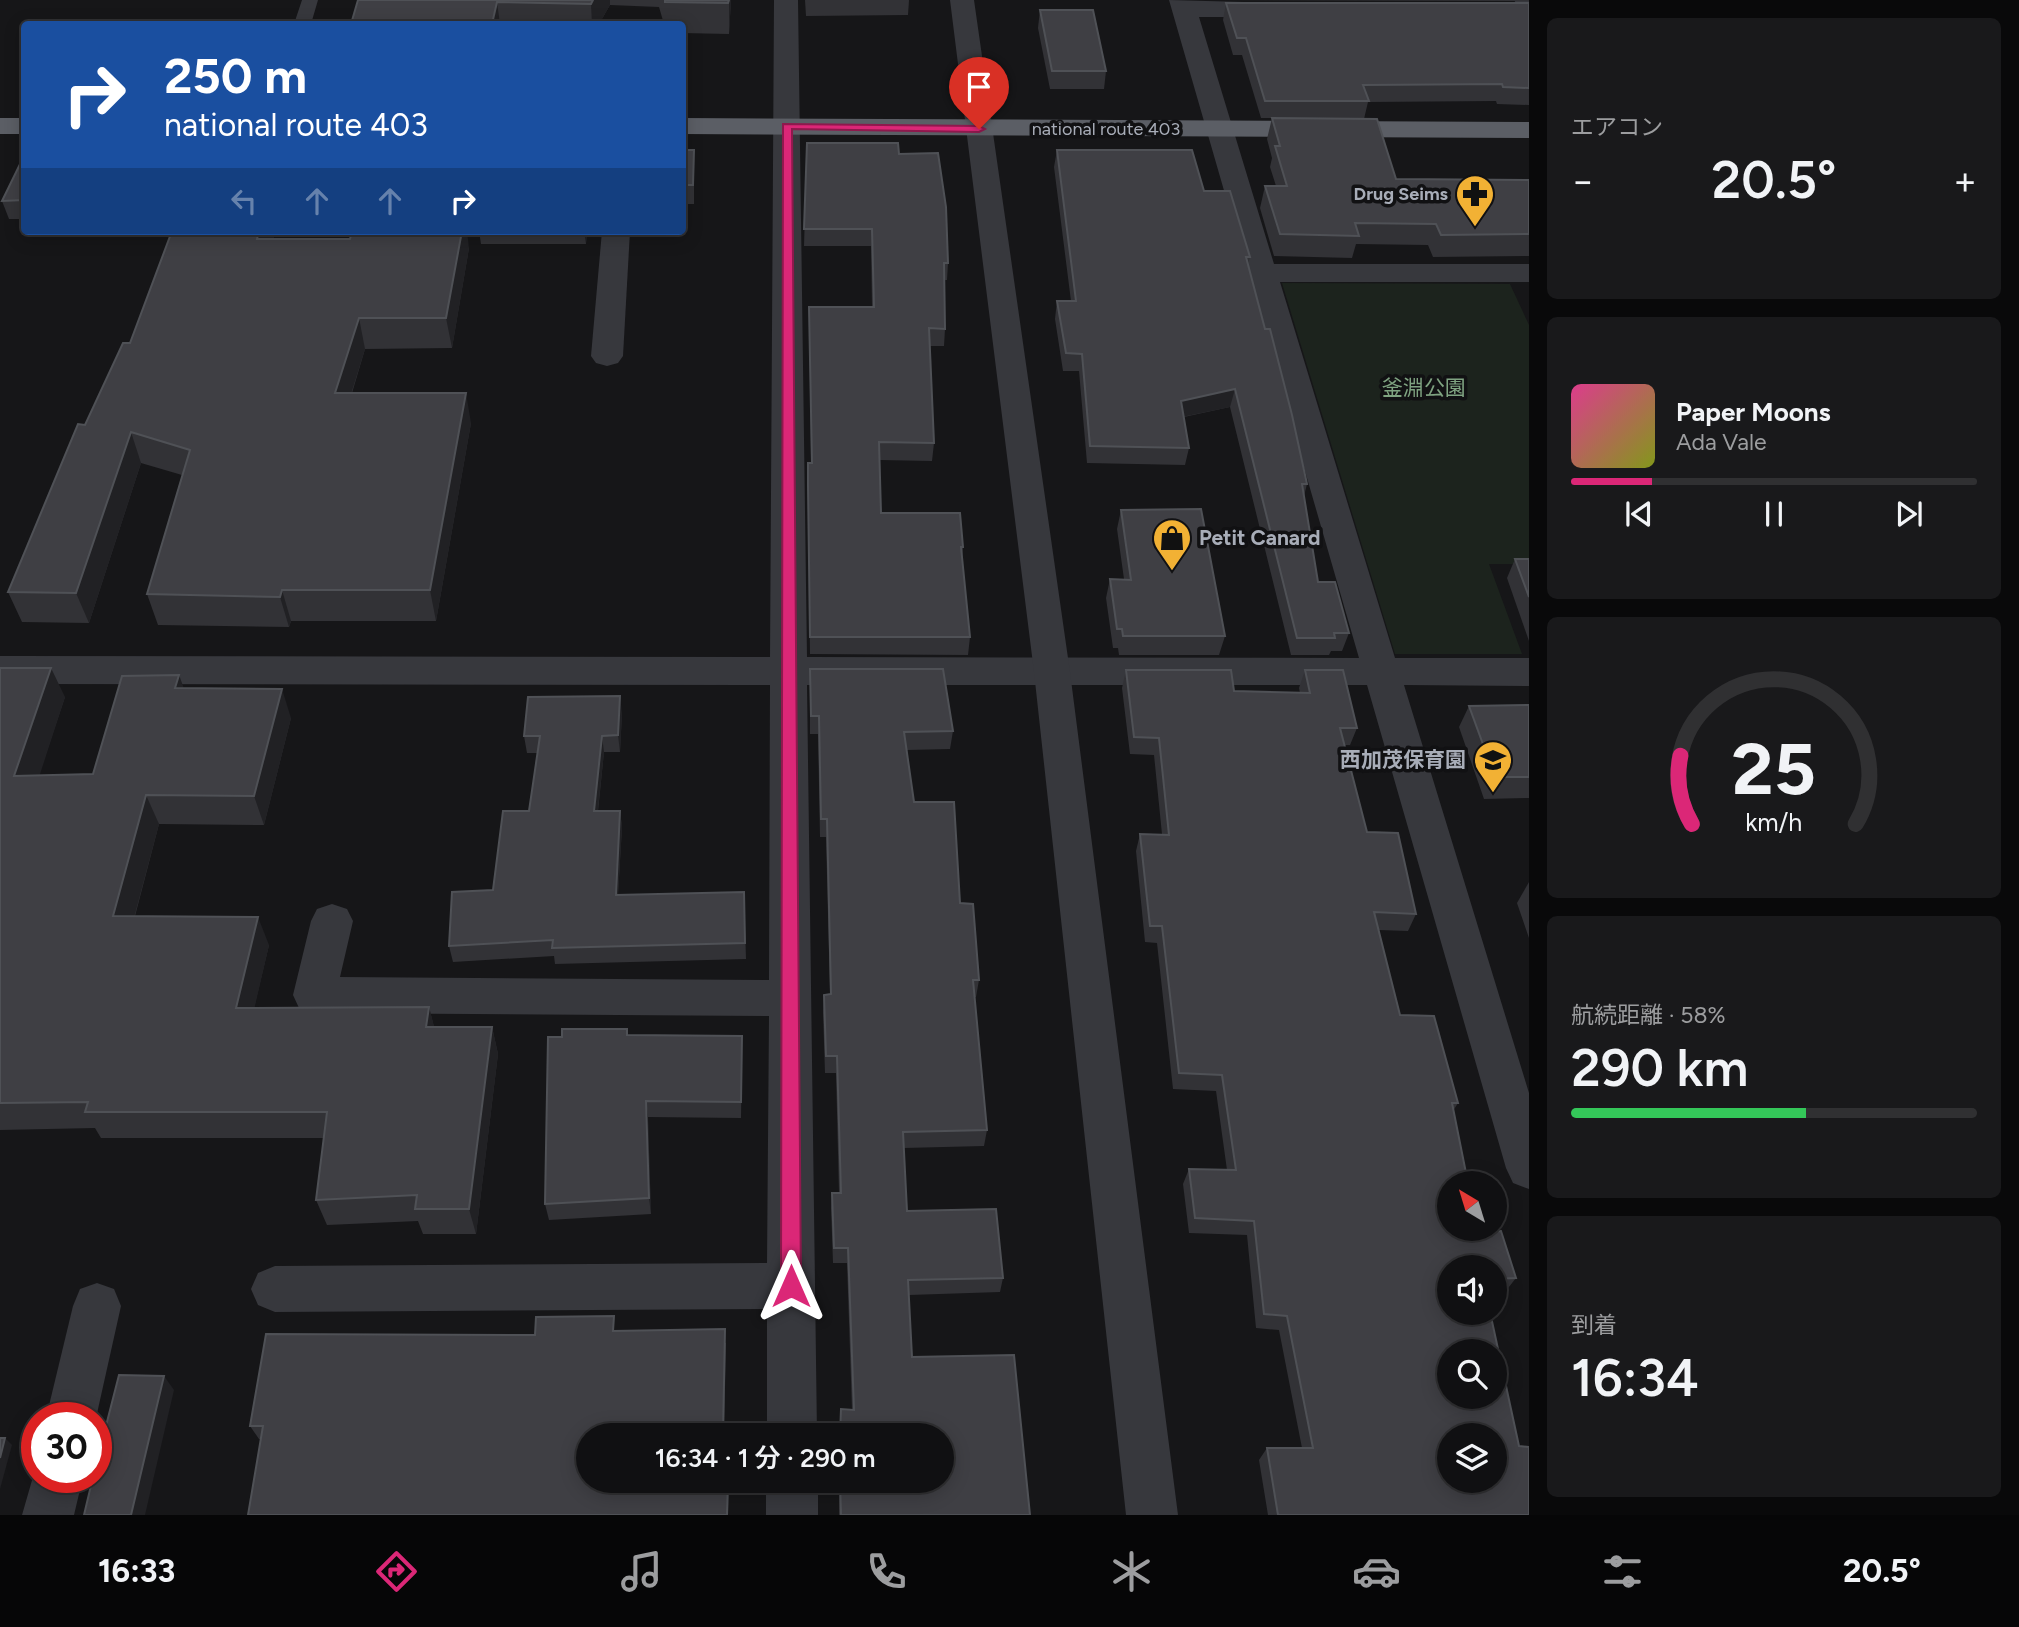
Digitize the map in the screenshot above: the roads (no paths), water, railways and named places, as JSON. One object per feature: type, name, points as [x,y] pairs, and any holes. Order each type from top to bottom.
[{"type":"highway","points":[[0,125],[21,126]]},
{"type":"highway","name":"national route 403","points":[[686,126],[1529,130]]},
{"type":"street","points":[[786,0],[792,1423]]},
{"type":"street","points":[[962,0],[1052,672],[1152,1515]]},
{"type":"street","points":[[1526,0],[1529,5]]},
{"type":"street","points":[[1294,10],[1183,5],[1529,1168]]},
{"type":"street","points":[[1501,10],[1529,10]]},
{"type":"street","points":[[607,356],[616,235]]},
{"type":"street","points":[[1262,273],[1526,278]]},
{"type":"street","points":[[0,670],[1529,672]]},
{"type":"street","points":[[332,921],[314,995],[790,998]]},
{"type":"street","points":[[275,1289],[791,1286]]},
{"type":"street","points":[[75,1402],[97,1306]]},
{"type":"street","points":[[48,1515],[53,1493]]},
{"type":"street","points":[[792,1493],[792,1515]]},
{"type":"lane","points":[[304,21],[310,0]]},
{"type":"place","name":"Drug Seims","points":[[1475,228]]},
{"type":"place","name":"Petit Canard","points":[[1172,572]]},
{"type":"place","name":"西加茂保育園","points":[[1493,794]]},
{"type":"park label","name":"釜淵公園","points":[[1424,388]]}]
